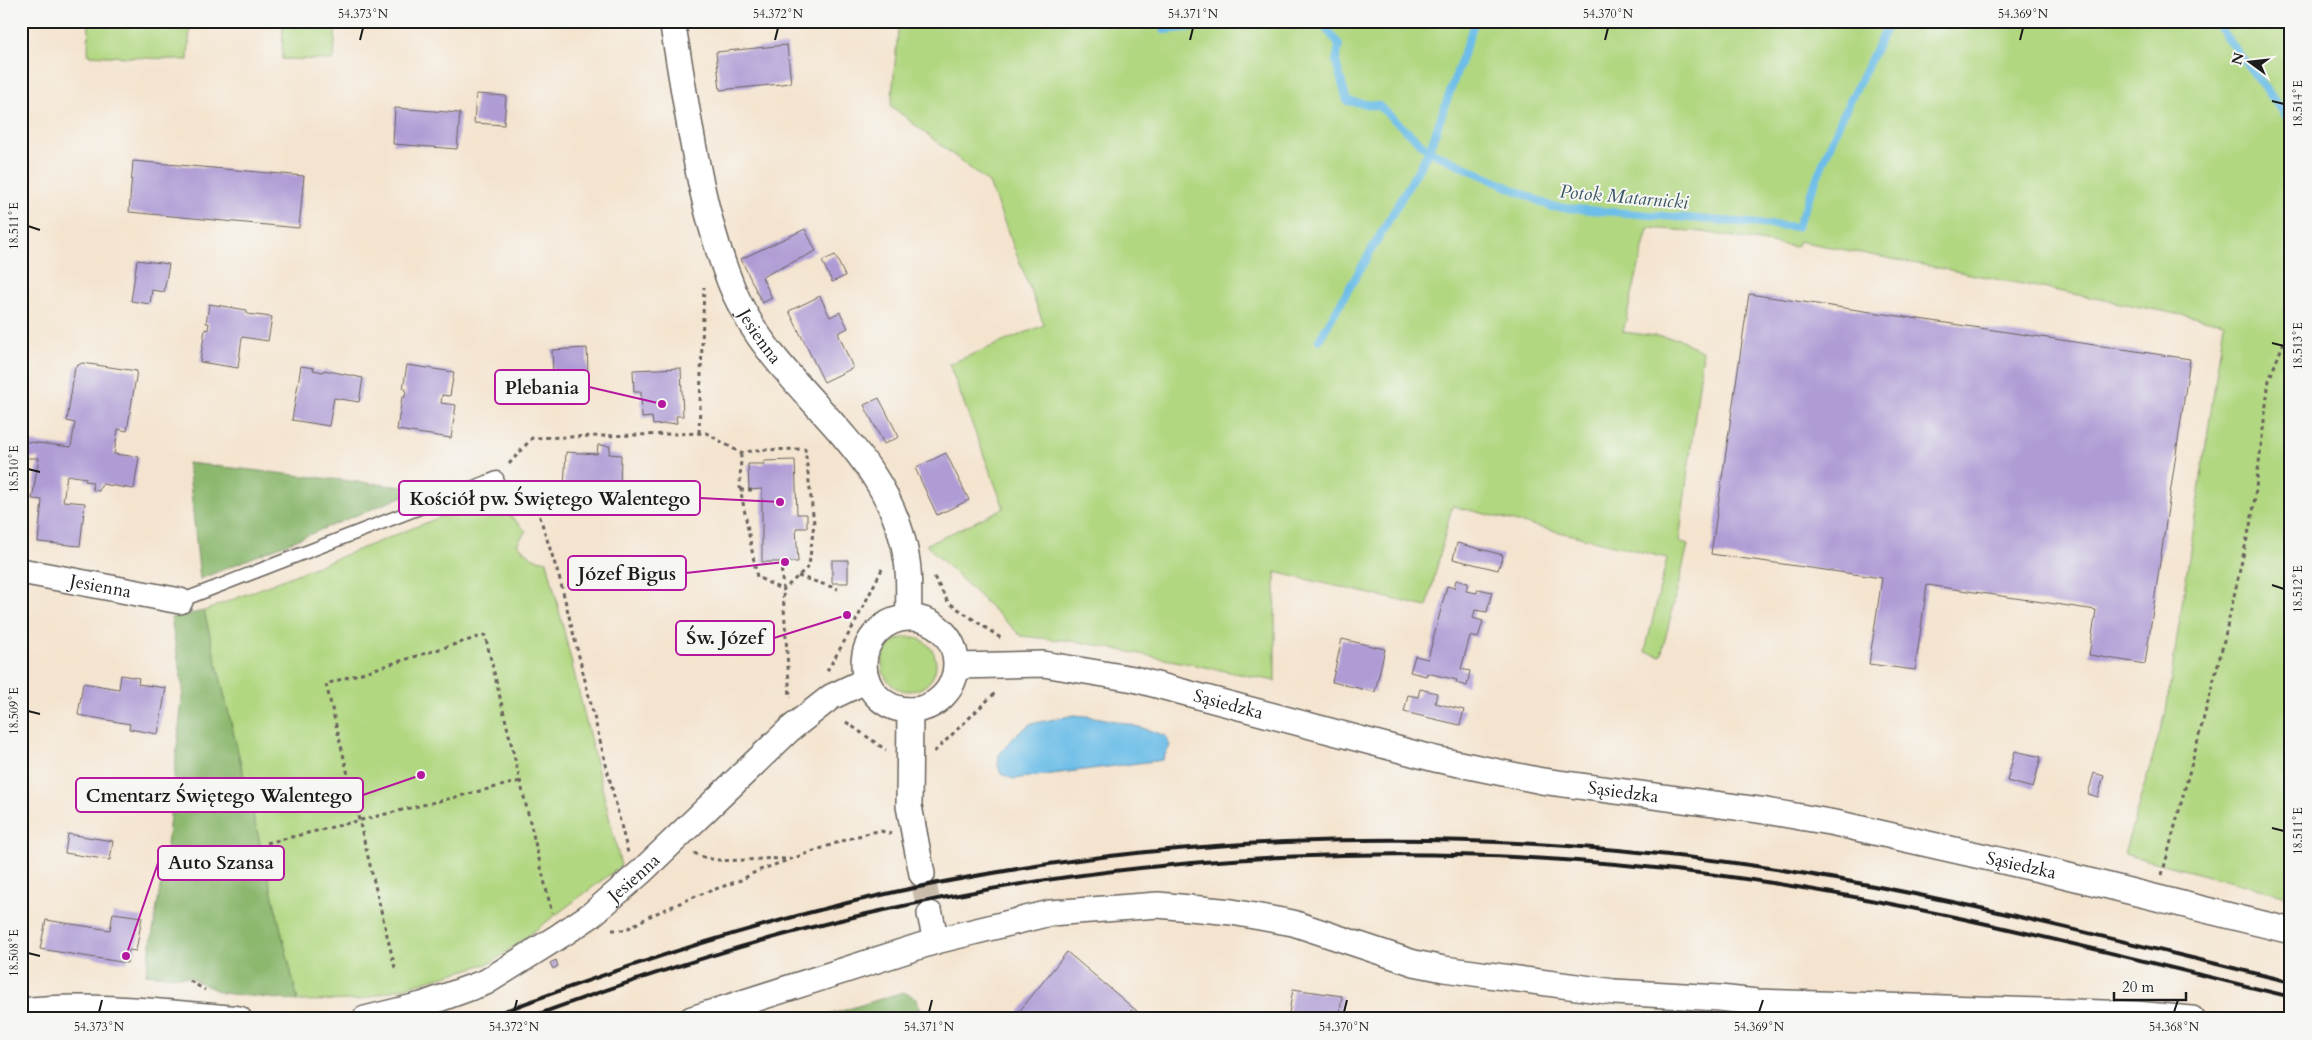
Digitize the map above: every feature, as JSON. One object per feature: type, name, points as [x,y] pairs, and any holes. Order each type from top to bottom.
[{"type":"street","name":"Jesienna","points":[[672,21],[695,158],[718,244],[735,294],[747,315],[788,374],[856,449],[879,480],[892,510],[908,562],[908,617]]},
{"type":"street","name":"Jesienna","points":[[21,571],[180,601]]},
{"type":"street","points":[[908,617],[924,619],[948,637],[955,651],[956,666],[954,680],[947,692],[936,702],[924,708],[910,710],[901,709],[884,702],[877,696],[867,680],[864,666],[866,652],[872,638],[894,620],[908,617]]},
{"type":"street","name":"Sąsiedzka","points":[[956,666],[1043,664],[1134,679],[1434,759],[1542,781],[1766,811],[1835,824],[2291,930]]},
{"type":"street","name":"Jesienna","points":[[365,1019],[422,1005],[486,982],[591,915],[641,872],[789,730],[832,697],[867,680]]},
{"type":"street","points":[[910,710],[909,806],[922,874]]},
{"type":"street","points":[[692,1019],[936,941],[1050,913],[1158,905],[1232,912],[1293,923],[1414,962],[1444,969],[1614,992],[1757,1002],[2126,1014],[2192,1019]]},
{"type":"street","points":[[930,914],[936,941]]},
{"type":"street","points":[[21,1011],[53,1008],[96,1008],[239,1019]]},
{"type":"lane","points":[[180,601],[497,478]]},
{"type":"path","points":[[699,433],[705,280],[728,273]]},
{"type":"path","points":[[2156,898],[2222,649],[2253,512],[2269,380],[2291,324]]},
{"type":"path","points":[[641,872],[625,850],[560,580],[538,511],[497,478],[532,438],[706,433],[741,453],[756,450],[805,449],[814,523],[809,566],[783,590]]},
{"type":"path","points":[[741,453],[740,490],[757,577],[783,590]]},
{"type":"path","points":[[740,490],[755,490]]},
{"type":"path","points":[[781,562],[789,692]]},
{"type":"path","points":[[822,679],[855,624],[885,564]]},
{"type":"path","points":[[930,570],[948,602],[1001,639]]},
{"type":"path","points":[[798,576],[838,589]]},
{"type":"path","points":[[395,968],[326,684],[484,635],[553,916],[561,935]]},
{"type":"path","points":[[932,755],[999,688]]},
{"type":"path","points":[[846,722],[888,752]]},
{"type":"path","points":[[267,843],[521,782]]},
{"type":"path","points":[[591,915],[607,929],[620,932],[696,896],[741,880],[757,871],[872,832],[881,831],[896,838]]},
{"type":"path","points":[[677,837],[695,853],[709,860],[736,862],[760,858],[794,859]]},
{"type":"green space","points":[[89,21],[190,21],[188,60],[88,55]]},
{"type":"green space","points":[[283,21],[336,21],[334,60],[282,59]]},
{"type":"green space","points":[[899,21],[2291,21],[2291,897],[2124,854],[2166,712],[2224,323],[1799,241],[1796,247],[1703,232],[1648,228],[1623,332],[1680,339],[1703,352],[1679,542],[1688,545],[1661,656],[1645,652],[1667,558],[1452,506],[1427,607],[1275,572],[1275,681],[1080,642],[1021,636],[926,545],[1004,508],[949,364],[1044,325],[989,183],[891,106]]},
{"type":"green space","points":[[188,463],[421,489],[200,579]]},
{"type":"green space","points":[[491,497],[526,531],[517,544],[533,558],[547,561],[621,866],[493,962],[360,1000],[298,1001],[204,611]]},
{"type":"green space","points":[[204,611],[298,1001],[222,993],[188,977],[146,974],[167,845],[183,689],[171,618]]},
{"type":"green space","points":[[909,637],[919,639],[928,645],[934,654],[936,664],[934,674],[928,683],[919,689],[909,691],[899,689],[890,683],[884,674],[882,664],[884,654],[890,645],[899,639]]},
{"type":"green space","points":[[903,992],[916,998],[920,1010],[911,1019],[816,1019]]},
{"type":"water","points":[[1074,715],[1109,720],[1154,732],[1166,736],[1170,746],[1162,760],[1013,779],[1001,774],[998,766],[999,755],[1015,736],[1030,724]]},
{"type":"building","points":[[787,45],[791,83],[720,90],[716,52]]},
{"type":"building","points":[[476,94],[506,96],[504,125],[474,123]]},
{"type":"building","points":[[395,108],[460,113],[457,149],[393,144]]},
{"type":"building","points":[[133,161],[304,176],[299,228],[129,212]]},
{"type":"building","points":[[805,229],[816,251],[762,277],[772,298],[762,303],[741,259]]},
{"type":"building","points":[[835,255],[845,276],[832,282],[822,261]]},
{"type":"building","points":[[137,260],[169,264],[164,292],[152,290],[150,304],[131,301]]},
{"type":"building","points":[[1749,294],[2190,359],[2145,664],[2089,655],[2096,610],[1927,585],[1915,670],[1869,664],[1882,578],[1711,554]]},
{"type":"building","points":[[820,296],[830,317],[840,312],[848,328],[838,333],[853,368],[824,382],[789,311]]},
{"type":"building","points":[[209,304],[247,310],[247,314],[272,317],[268,341],[242,337],[238,368],[200,362],[205,329],[208,330],[209,323],[206,323]]},
{"type":"building","points":[[587,348],[588,372],[553,374],[552,350]]},
{"type":"building","points":[[82,363],[137,371],[127,431],[118,429],[114,454],[139,457],[134,489],[102,484],[99,491],[93,490],[92,482],[85,481],[86,478],[67,475],[63,501],[85,503],[80,546],[38,542],[42,500],[32,499],[39,458],[21,458],[21,441],[71,447],[75,423],[67,421],[75,367]]},
{"type":"building","points":[[407,365],[454,372],[450,396],[442,395],[441,403],[456,405],[451,438],[397,430],[402,397],[405,397],[406,389],[403,389]]},
{"type":"building","points":[[301,366],[323,372],[324,370],[363,378],[359,402],[334,398],[329,426],[292,420]]},
{"type":"building","points":[[681,368],[683,416],[676,416],[677,423],[653,425],[652,417],[642,418],[641,392],[634,392],[633,370]]},
{"type":"building","points":[[879,398],[899,437],[884,444],[864,405]]},
{"type":"building","points":[[598,445],[610,446],[609,454],[621,455],[620,489],[564,487],[566,452],[597,454]]},
{"type":"building","points":[[946,453],[969,500],[937,515],[915,468]]},
{"type":"building","points":[[795,460],[797,514],[807,514],[807,528],[796,528],[798,562],[762,562],[762,489],[749,490],[748,464],[764,464],[764,461]]},
{"type":"building","points":[[1457,543],[1503,555],[1498,570],[1453,559]]},
{"type":"building","points":[[832,560],[848,560],[848,583],[832,583]]},
{"type":"building","points":[[1456,580],[1468,583],[1466,591],[1477,593],[1478,589],[1492,592],[1487,612],[1475,610],[1473,618],[1483,621],[1478,638],[1470,636],[1461,669],[1470,671],[1467,686],[1456,683],[1457,680],[1427,673],[1426,676],[1410,672],[1415,656],[1428,659],[1447,586],[1454,588]]},
{"type":"building","points":[[1342,639],[1385,649],[1375,692],[1332,682]]},
{"type":"building","points":[[21,642],[26,642],[22,665],[21,665]]},
{"type":"building","points":[[121,675],[139,678],[138,684],[166,688],[158,734],[129,729],[130,724],[78,715],[83,683],[119,689]]},
{"type":"building","points":[[1420,689],[1437,693],[1435,703],[1464,710],[1460,725],[1404,712],[1408,695],[1418,697]]},
{"type":"building","points":[[2015,751],[2041,757],[2033,788],[2007,781]]},
{"type":"building","points":[[2094,773],[2104,776],[2098,797],[2088,794]]},
{"type":"building","points":[[68,834],[113,841],[110,860],[65,853]]},
{"type":"building","points":[[113,913],[142,917],[136,951],[129,950],[127,963],[40,949],[46,920],[110,930]]},
{"type":"building","points":[[1067,952],[1138,1012],[1136,1014],[1131,1010],[1124,1019],[1024,1019],[1018,1013]]},
{"type":"building","points":[[556,960],[558,966],[553,969],[550,963]]},
{"type":"building","points":[[1293,989],[1342,996],[1339,1019],[1288,1019]]},
{"type":"waterway","name":"Potok Matarnicki","points":[[1155,21],[1165,30],[1260,21]]},
{"type":"waterway","name":"Potok Matarnicki","points":[[1312,21],[1324,25],[1339,45],[1336,62],[1347,101],[1379,106],[1429,151],[1552,207],[1797,227],[1841,119],[1890,21]]},
{"type":"waterway","points":[[1319,340],[1429,151],[1475,21]]},
{"type":"waterway","name":"Potok Matarnicki","points":[[2214,21],[2291,122]]},
{"type":"tunnel","points":[[922,874],[930,914]]},
{"type":"railway","points":[[484,1019],[575,985],[667,954],[760,926],[855,901],[962,879],[1069,861],[1177,849],[1286,842],[1394,840],[1503,842],[1612,849],[1720,861],[1864,884],[1936,898],[2291,982]]},
{"type":"railway","points":[[525,1019],[650,975],[777,936],[862,915],[967,893],[1073,876],[1180,864],[1287,857],[1394,854],[1502,856],[1609,863],[1716,875],[1789,886],[1933,912],[2291,997]]},
{"type":"place","name":"Plebania","points":[[662,404]]},
{"type":"place","name":"Kościół pw. Świętego Walentego","points":[[780,502]]},
{"type":"place","name":"Józef Bigus","points":[[785,562]]},
{"type":"place","name":"Św. Józef","points":[[847,615]]},
{"type":"place","name":"Cmentarz Świętego Walentego","points":[[421,775]]},
{"type":"place","name":"Auto Szansa","points":[[126,956]]}]
